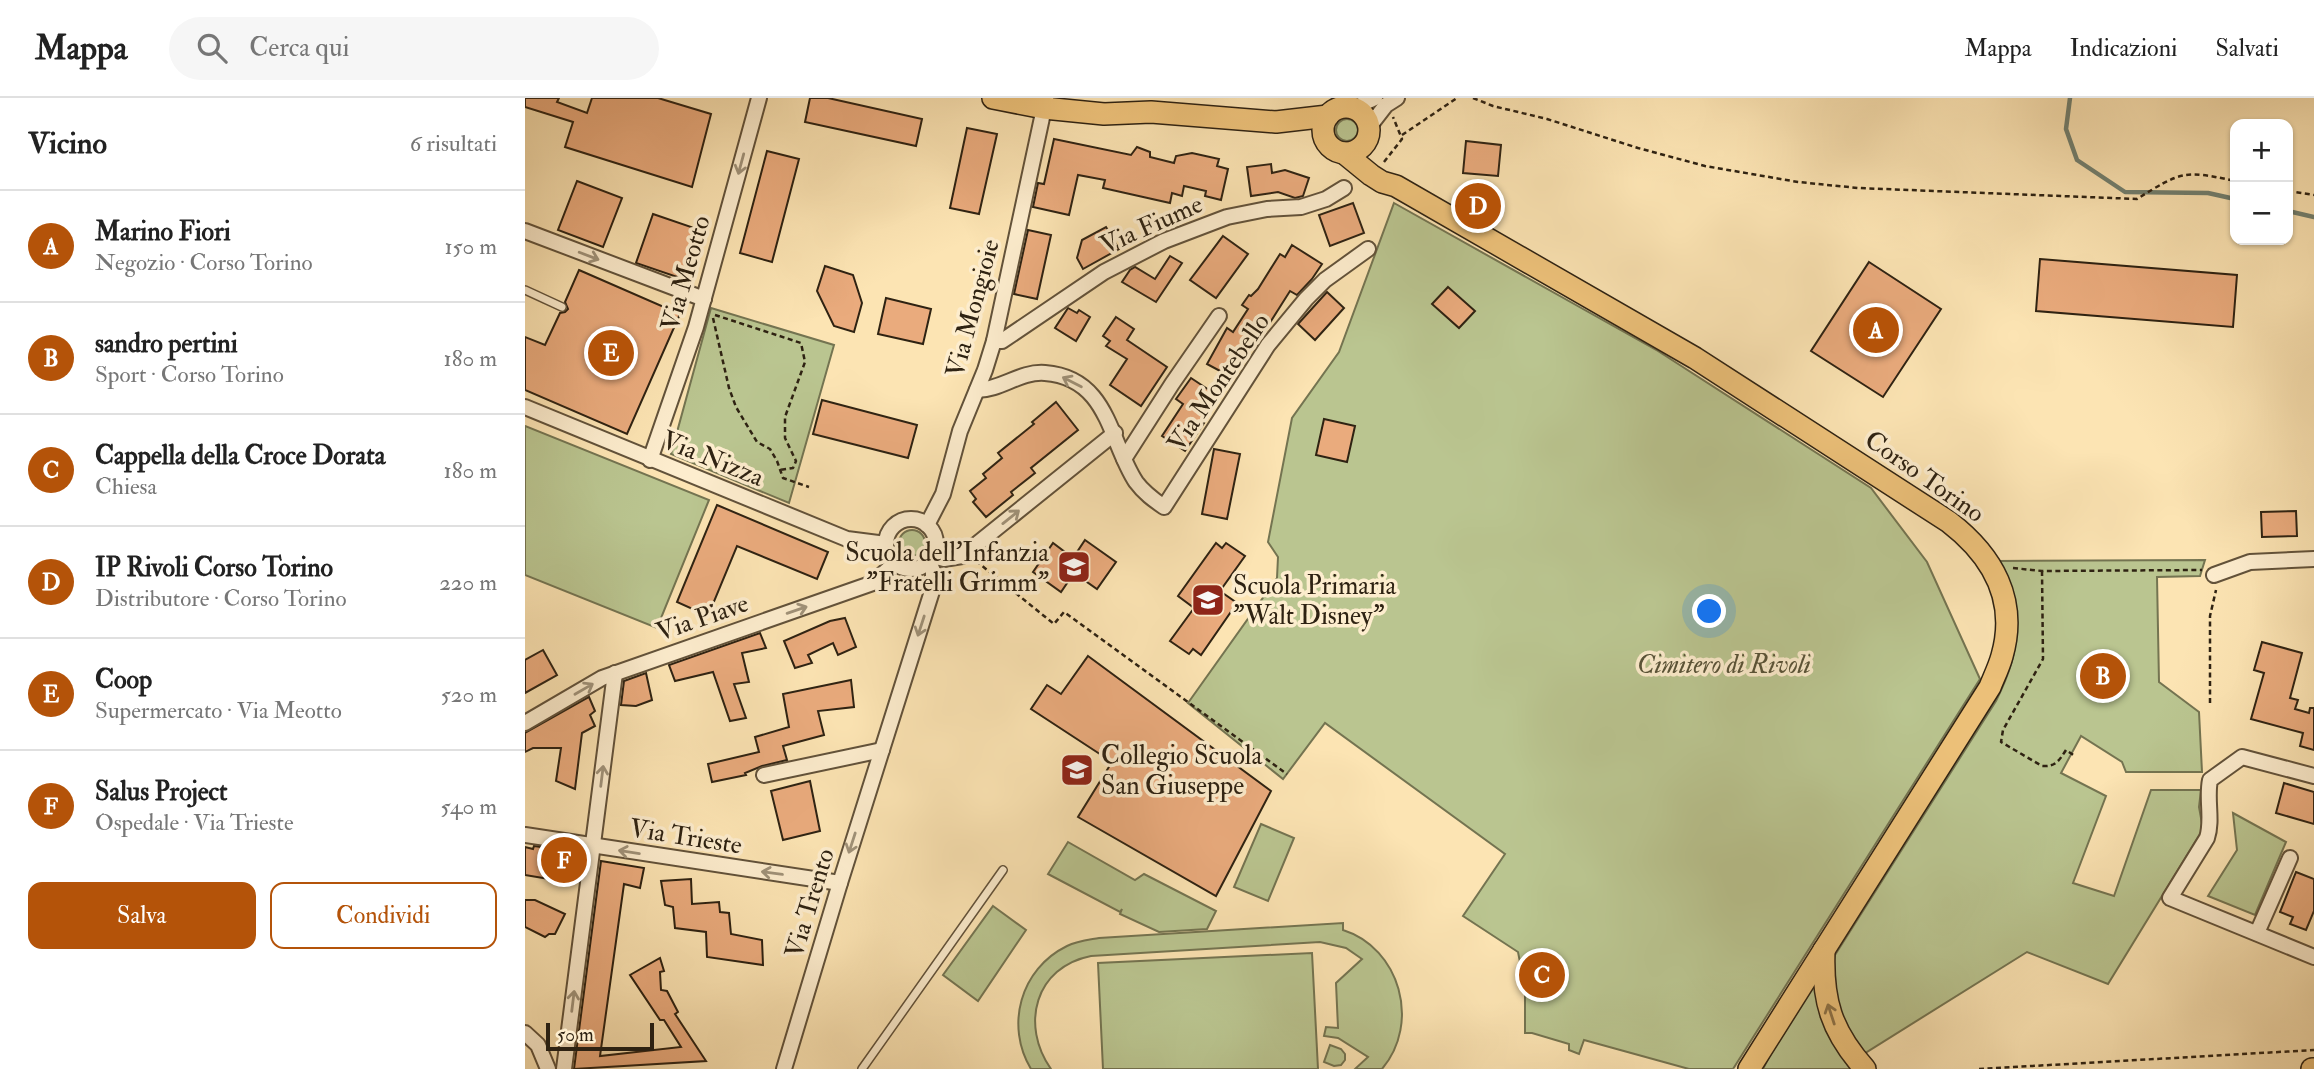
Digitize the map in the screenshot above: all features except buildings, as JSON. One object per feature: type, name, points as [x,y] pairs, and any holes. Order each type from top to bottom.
[{"type":"main road","points":[[993,98],[1045,103],[1104,114],[1151,112],[1276,122],[1328,116],[1341,108],[1354,108],[1363,114],[1368,133],[1358,150],[1344,153],[1333,149],[1325,139],[1276,122]]},
{"type":"main road","points":[[1325,139],[1324,128],[1328,116]]},
{"type":"main road","name":"Corso Torino","points":[[1368,133],[1380,166],[1396,186]]},
{"type":"main road","name":"Corso Torino","points":[[1344,153],[1382,182],[1396,186],[1695,358],[1949,522],[1980,549],[1992,566],[2002,590],[2006,614],[2002,657],[1990,687],[1749,1069]]},
{"type":"main road","points":[[1824,949],[1823,973],[1830,1015],[1848,1050],[1865,1069]]},
{"type":"street","name":"Via Meotto","points":[[650,460],[704,299],[759,98]]},
{"type":"street","points":[[1354,108],[1386,100]]},
{"type":"street","points":[[1368,133],[1386,100]]},
{"type":"street","name":"Via Mongioie","points":[[927,524],[943,494],[960,431],[994,341],[1045,103]]},
{"type":"street","name":"Via Fiume","points":[[994,341],[1002,341],[1104,272],[1164,241],[1227,217],[1267,209],[1301,207],[1326,199],[1343,188]]},
{"type":"street","points":[[525,231],[704,299]]},
{"type":"street","name":"Via Montebello","points":[[977,390],[988,390],[1028,374],[1061,376],[1077,383],[1102,409],[1138,485],[1164,507],[1268,345],[1325,280],[1368,249]]},
{"type":"street","name":"Via Montebello","points":[[1124,459],[1171,384],[1219,316]]},
{"type":"street","name":"Via Nizza","points":[[525,407],[847,538],[886,544]]},
{"type":"street","points":[[931,559],[936,544],[927,524],[904,519],[891,529],[886,544],[890,557],[901,566],[915,568],[931,559],[955,558],[1115,433]]},
{"type":"street","name":"Via Trento","points":[[784,1069],[933,588],[931,559]]},
{"type":"street","points":[[2214,575],[2250,562],[2314,559]]},
{"type":"street","name":"Via Piave","points":[[525,723],[601,678],[873,583],[895,563]]},
{"type":"street","points":[[564,1069],[615,673]]},
{"type":"street","points":[[764,775],[882,750]]},
{"type":"street","points":[[2314,776],[2242,757],[2210,780],[2207,802],[2210,831],[2170,898],[2314,957]]},
{"type":"street","name":"Via Trieste","points":[[525,835],[840,883]]},
{"type":"street","points":[[2257,933],[2290,858]]},
{"type":"street","points":[[525,1033],[538,1045],[548,1069]]},
{"type":"lane","points":[[525,290],[562,307]]},
{"type":"lane","points":[[862,1069],[1003,870]]},
{"type":"path","points":[[1402,135],[1457,98]]},
{"type":"path","points":[[1473,98],[1705,166],[1798,182],[1858,188],[2137,199],[2177,176],[2196,173],[2230,180]]},
{"type":"path","points":[[1380,166],[1400,144],[1402,135],[1386,100]]},
{"type":"path","points":[[2293,192],[2314,195]]},
{"type":"path","points":[[704,299],[712,314],[736,407],[757,442],[770,449],[783,478],[809,487]]},
{"type":"path","points":[[712,314],[801,343],[805,362],[785,417],[785,438],[796,461],[793,468],[780,470]]},
{"type":"path","points":[[966,552],[1054,624],[1064,612],[1287,774]]},
{"type":"path","points":[[1992,566],[2042,571],[2212,570],[2217,583],[2210,617],[2210,703]]},
{"type":"path","points":[[2042,571],[2043,659],[2003,730],[2001,742],[2042,766],[2048,767],[2057,763],[2066,750],[2075,756]]},
{"type":"path","points":[[1979,1069],[2314,1050]]},
{"type":"green space","points":[[1343,119],[1351,119],[1358,126],[1358,134],[1351,141],[1343,141],[1336,134],[1336,126]]},
{"type":"green space","name":"Cimitero di Rivoli","points":[[1394,203],[1658,351],[1871,488],[1927,562],[1980,679],[1733,1069],[1689,1069],[1584,1040],[1579,1054],[1569,1050],[1569,1044],[1525,1033],[1525,987],[1518,952],[1463,916],[1505,854],[1325,723],[1283,779],[1188,703],[1277,578],[1278,557],[1268,542],[1292,418],[1339,352]]},
{"type":"green space","points":[[711,308],[834,345],[789,503],[671,454]]},
{"type":"green space","points":[[525,426],[709,500],[657,628],[525,575]]},
{"type":"green space","points":[[912,530],[921,534],[925,543],[921,552],[912,556],[903,552],[899,543],[903,534]]},
{"type":"green space","points":[[2205,560],[2200,576],[2157,577],[2159,682],[2199,712],[2202,772],[2126,772],[2122,762],[2081,736],[2061,773],[2106,796],[2073,883],[2114,896],[2151,790],[2201,790],[2199,807],[2203,829],[2108,984],[2027,952],[1862,1055],[1841,1021],[1832,969],[1835,955],[1996,701],[2005,681],[2015,647],[2016,631],[2011,600],[1998,561]]},
{"type":"green space","points":[[2233,813],[2286,842],[2255,915],[2208,896],[2237,850]]},
{"type":"green space","points":[[1261,824],[1294,838],[1268,901],[1234,887]]},
{"type":"green space","points":[[1068,842],[1135,880],[1144,874],[1216,911],[1207,929],[1159,932],[1120,914],[1122,909],[1120,912],[1048,874]]},
{"type":"green space","points":[[993,906],[1026,930],[978,1001],[943,975]]},
{"type":"green space","points":[[1343,923],[1343,930],[1363,939],[1379,953],[1391,970],[1399,989],[1402,1010],[1400,1030],[1394,1051],[1382,1069],[1355,1069],[1368,1057],[1338,1038],[1324,1036],[1326,1027],[1338,1028],[1336,983],[1362,959],[1346,948],[1320,942],[1091,956],[1072,962],[1057,972],[1038,1000],[1036,1034],[1051,1069],[1031,1069],[1023,1052],[1019,1017],[1028,984],[1051,956],[1071,944],[1099,938]]},
{"type":"green space","points":[[1312,953],[1318,1069],[1103,1069],[1098,963]]},
{"type":"green space","points":[[1820,975],[1858,1069],[1763,1069],[1769,1057]]},
{"type":"green space","points":[[1330,1045],[1341,1049],[1345,1054],[1341,1065],[1334,1066],[1324,1062]]},
{"type":"waterway","points":[[2070,98],[2066,129],[2077,160],[2125,192],[2208,193],[2230,198]]},
{"type":"waterway","points":[[2293,212],[2314,217]]},
{"type":"place","name":"IP Rivoli Corso Torino","points":[[1478,206]]},
{"type":"place","name":"Marino Fiori","points":[[1876,330]]},
{"type":"place","name":"Coop","points":[[611,353]]},
{"type":"place","name":"Scuola dell'Infanzia \"Fratelli Grimm\"","points":[[1074,567]]},
{"type":"place","name":"Scuola Primaria \"Walt Disney\"","points":[[1208,600]]},
{"type":"place","name":"sandro pertini","points":[[2103,676]]},
{"type":"place","name":"Collegio Scuola San Giuseppe","points":[[1077,770]]},
{"type":"place","name":"Salus Project","points":[[564,860]]},
{"type":"place","name":"Cappella della Croce Dorata","points":[[1542,975]]}]
